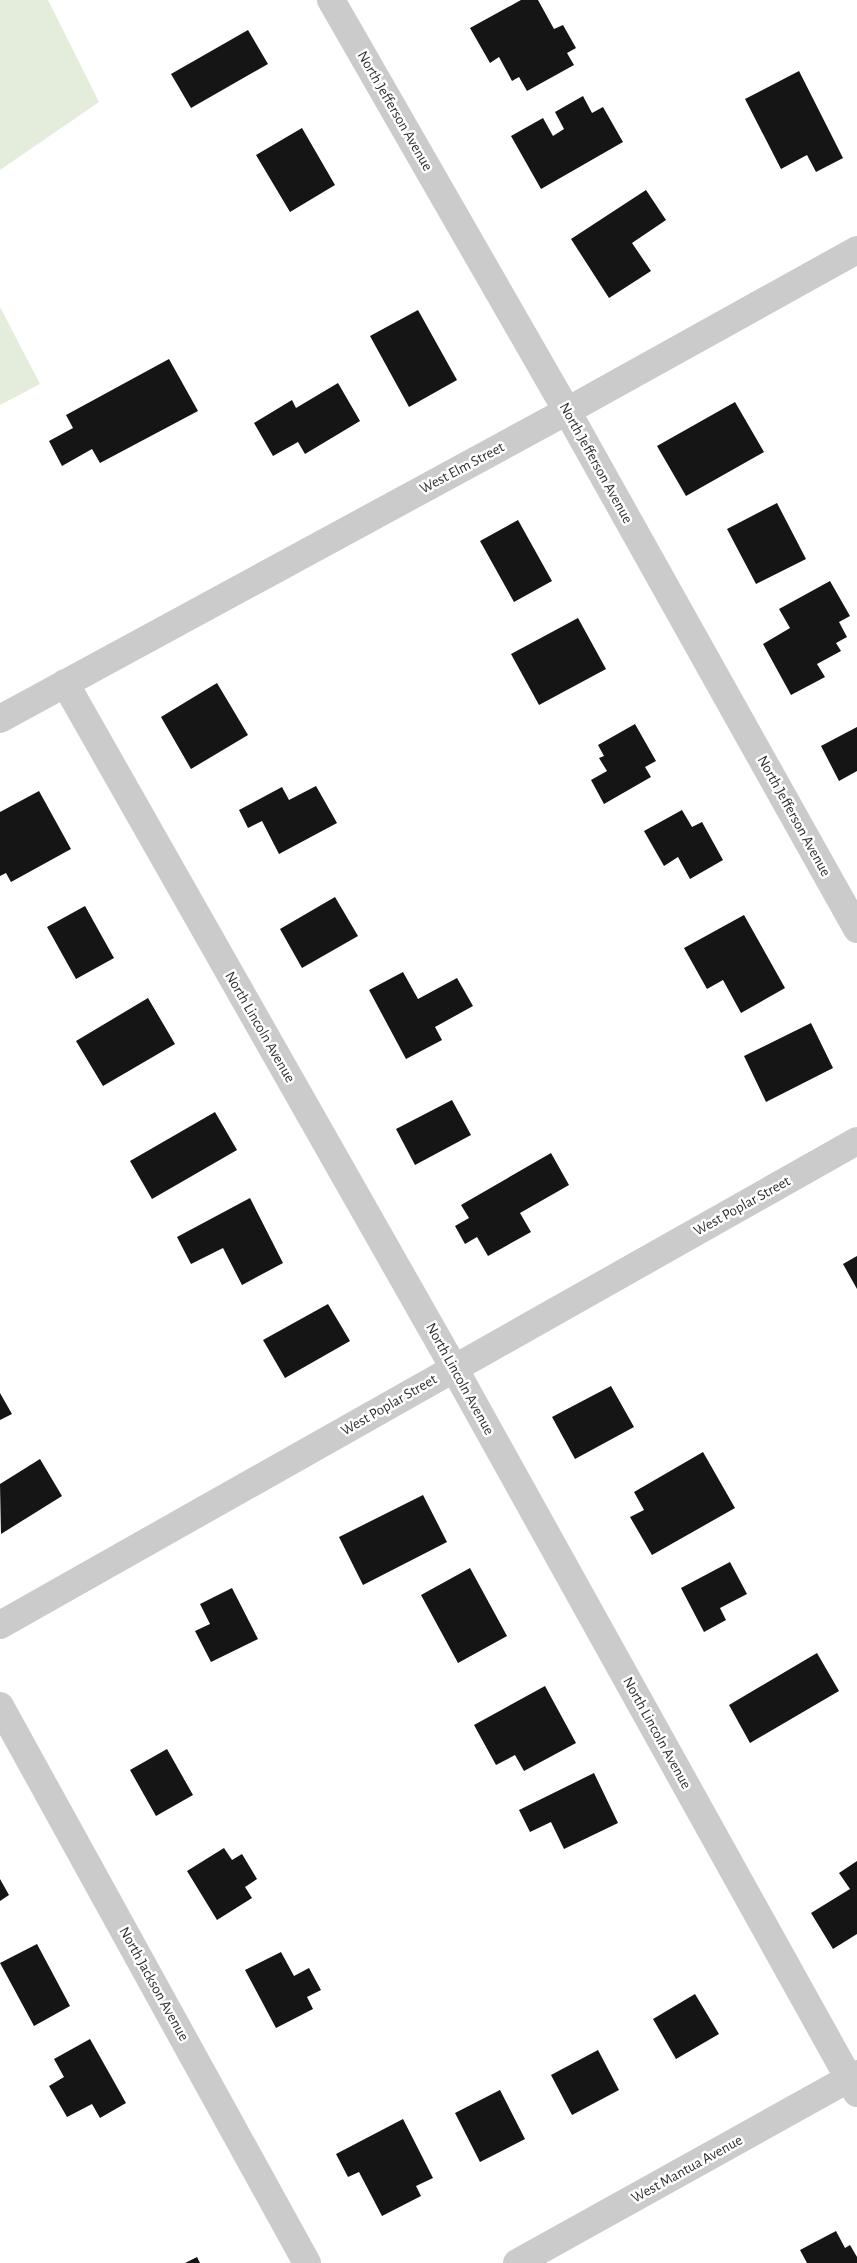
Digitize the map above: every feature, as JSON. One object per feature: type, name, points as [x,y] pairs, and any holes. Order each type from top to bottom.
[{"type":"street","name":"North Jefferson Avenue","points":[[331,0],[567,411],[857,929]]},
{"type":"street","name":"West Elm Street","points":[[0,719],[567,411],[857,250]]},
{"type":"street","name":"North Lincoln Avenue","points":[[65,682],[454,1368],[854,2082]]},
{"type":"street","name":"West Poplar Street","points":[[0,1625],[857,1141]]},
{"type":"street","name":"North Jackson Avenue","points":[[0,1706],[307,2263]]},
{"type":"street","name":"West Mantua Avenue","points":[[517,2263],[854,2082]]},
{"type":"green space","points":[[0,0],[48,0],[99,102],[0,170]]},
{"type":"green space","points":[[0,307],[40,384],[0,405]]},
{"type":"building","points":[[521,0],[538,0],[554,29],[563,25],[576,48],[567,53],[574,65],[527,91],[519,77],[512,81],[499,57],[490,63],[470,28]]},
{"type":"building","points":[[248,30],[268,64],[191,108],[171,74]]},
{"type":"building","points":[[799,71],[843,158],[816,172],[807,155],[781,169],[745,99]]},
{"type":"building","points":[[583,96],[592,113],[603,107],[623,142],[541,189],[511,136],[543,118],[553,136],[564,129],[555,112]]},
{"type":"building","points":[[302,128],[335,185],[290,212],[256,155]]},
{"type":"building","points":[[646,190],[666,220],[632,243],[651,271],[609,298],[571,239]]},
{"type":"building","points":[[418,310],[457,380],[409,407],[370,336]]},
{"type":"building","points":[[169,359],[198,411],[100,463],[92,449],[62,466],[49,441],[73,428],[66,415]]},
{"type":"building","points":[[338,383],[360,421],[305,454],[298,442],[273,456],[254,423],[292,400],[296,408]]},
{"type":"building","points":[[735,402],[764,452],[686,496],[657,446]]},
{"type":"building","points":[[777,503],[806,559],[756,584],[727,529]]},
{"type":"building","points":[[518,520],[552,581],[514,602],[480,541]]},
{"type":"building","points":[[830,581],[850,616],[839,622],[847,637],[836,643],[841,651],[817,664],[825,677],[791,695],[763,644],[790,628],[779,609]]},
{"type":"building","points":[[578,618],[606,669],[539,705],[511,654]]},
{"type":"building","points":[[217,683],[248,735],[191,769],[161,717]]},
{"type":"building","points":[[635,724],[656,761],[645,767],[651,777],[604,804],[591,780],[607,771],[599,758],[604,756],[598,745]]},
{"type":"building","points":[[857,727],[857,771],[839,781],[821,746]]},
{"type":"building","points":[[316,786],[337,823],[279,854],[262,821],[248,828],[239,810],[282,787],[289,800]]},
{"type":"building","points":[[39,791],[71,849],[11,882],[6,873],[0,876],[0,812]]},
{"type":"building","points":[[682,810],[692,827],[702,822],[723,860],[690,879],[678,857],[664,866],[644,831]]},
{"type":"building","points":[[335,897],[358,936],[302,968],[280,929]]},
{"type":"building","points":[[85,906],[114,958],[76,979],[47,927]]},
{"type":"building","points":[[744,915],[785,988],[741,1013],[723,980],[707,989],[684,948]]},
{"type":"building","points":[[403,972],[418,999],[457,978],[473,1006],[435,1027],[442,1040],[406,1059],[369,990]]},
{"type":"building","points":[[148,998],[175,1044],[103,1086],[76,1041]]},
{"type":"building","points":[[811,1023],[833,1068],[766,1102],[744,1056]]},
{"type":"building","points":[[452,1100],[471,1135],[415,1165],[396,1129]]},
{"type":"building","points":[[215,1112],[237,1150],[152,1199],[130,1161]]},
{"type":"building","points":[[551,1153],[569,1185],[520,1213],[531,1232],[488,1256],[477,1237],[465,1244],[455,1226],[469,1218],[461,1205]]},
{"type":"building","points":[[250,1198],[283,1263],[242,1285],[223,1248],[191,1264],[177,1237]]},
{"type":"building","points":[[857,1256],[857,1289],[843,1264]]},
{"type":"building","points":[[328,1304],[350,1341],[285,1378],[263,1340]]},
{"type":"building","points":[[611,1386],[634,1427],[575,1459],[552,1417]]},
{"type":"building","points":[[0,1393],[12,1414],[0,1420]]},
{"type":"building","points":[[703,1452],[735,1508],[652,1555],[630,1517],[644,1510],[634,1492]]},
{"type":"building","points":[[40,1459],[62,1496],[1,1534],[0,1484]]},
{"type":"building","points":[[423,1495],[447,1542],[363,1585],[339,1537]]},
{"type":"building","points":[[730,1562],[747,1594],[720,1608],[726,1620],[704,1632],[681,1588]]},
{"type":"building","points":[[470,1568],[507,1636],[458,1663],[421,1595]]},
{"type":"building","points":[[232,1588],[258,1639],[211,1662],[195,1631],[210,1624],[200,1604]]},
{"type":"building","points":[[817,1653],[839,1691],[750,1743],[729,1705]]},
{"type":"building","points":[[545,1686],[576,1743],[524,1771],[515,1755],[496,1765],[474,1725]]},
{"type":"building","points":[[167,1749],[193,1795],[156,1816],[130,1770]]},
{"type":"building","points":[[594,1773],[618,1823],[564,1849],[551,1822],[530,1832],[519,1810]]},
{"type":"building","points":[[224,1848],[232,1860],[242,1854],[257,1879],[245,1887],[252,1898],[217,1920],[187,1871]]},
{"type":"building","points":[[857,1861],[857,1934],[833,1949],[811,1913],[850,1889],[839,1873]]},
{"type":"building","points":[[0,1879],[9,1895],[0,1901]]},
{"type":"building","points":[[37,1944],[70,2006],[34,2026],[0,1963]]},
{"type":"building","points":[[281,1952],[294,1976],[309,1968],[321,1990],[307,1997],[313,2009],[276,2028],[245,1970]]},
{"type":"building","points":[[695,1994],[719,2034],[676,2059],[653,2019]]},
{"type":"building","points":[[90,2039],[126,2103],[100,2118],[92,2104],[67,2117],[49,2086],[64,2077],[54,2059]]},
{"type":"building","points":[[598,2050],[619,2090],[572,2115],[551,2075]]},
{"type":"building","points":[[500,2090],[525,2139],[480,2162],[455,2113]]},
{"type":"building","points":[[403,2119],[433,2178],[416,2186],[421,2196],[382,2216],[359,2172],[348,2177],[336,2154]]},
{"type":"building","points":[[836,2231],[845,2248],[850,2245],[857,2257],[857,2263],[807,2263],[800,2250]]},
{"type":"building","points":[[197,2257],[200,2263],[185,2263]]}]
